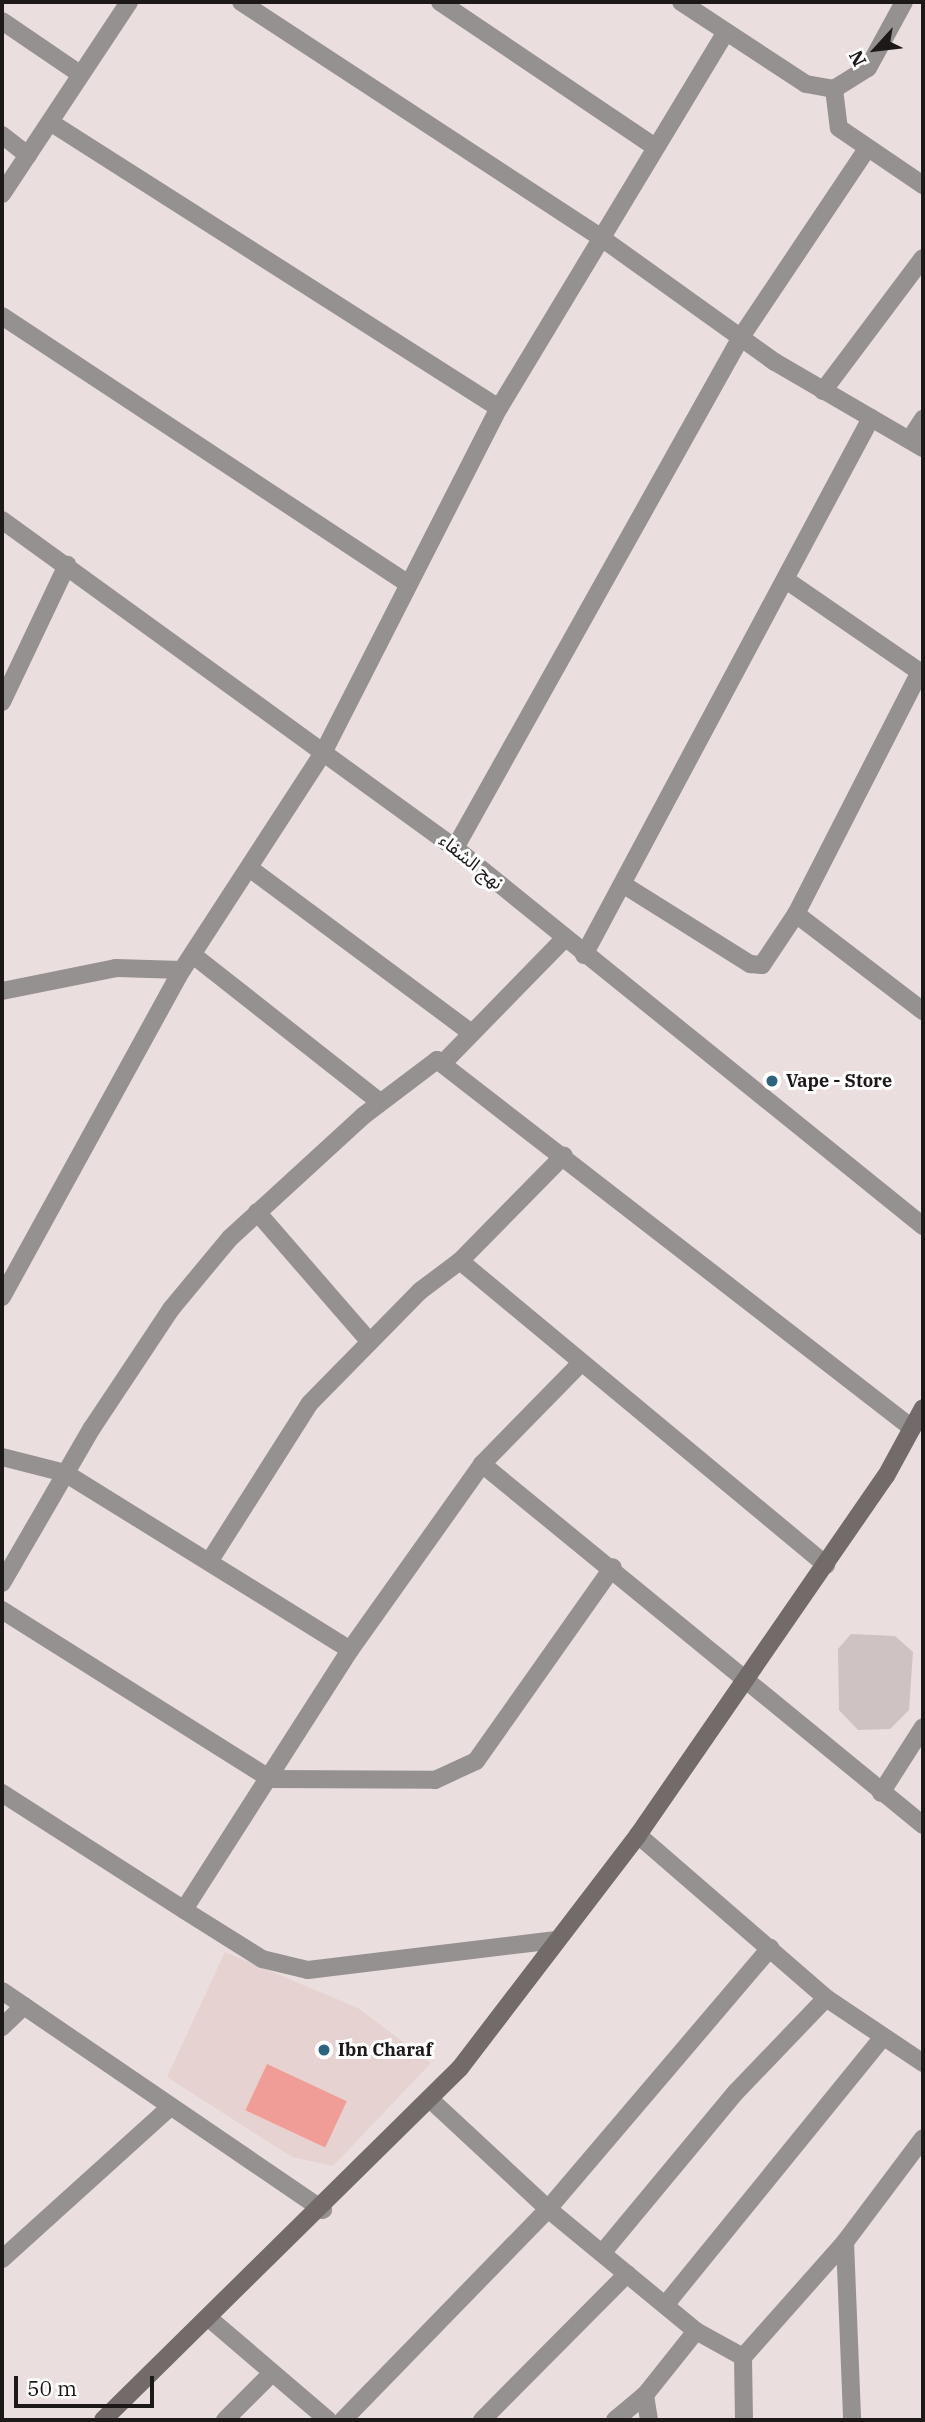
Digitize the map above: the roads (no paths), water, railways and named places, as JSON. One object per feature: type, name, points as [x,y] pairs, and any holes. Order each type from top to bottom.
[{"type":"street","points":[[2,194],[129,2]]},
{"type":"street","points":[[241,2],[603,239],[741,337],[823,391],[917,444],[923,419]]},
{"type":"street","points":[[440,2],[655,147]]},
{"type":"street","points":[[681,2],[806,85],[834,89],[868,68],[904,2]]},
{"type":"street","points":[[2,21],[80,74]]},
{"type":"street","points":[[2,1297],[187,963],[251,870],[324,751],[405,582],[499,408],[726,32]]},
{"type":"street","points":[[834,89],[839,128],[866,150],[923,185]]},
{"type":"street","points":[[50,122],[499,408]]},
{"type":"street","points":[[2,135],[28,155]]},
{"type":"street","points":[[455,848],[741,337],[866,150]]},
{"type":"street","points":[[823,391],[923,258]]},
{"type":"street","points":[[2,316],[405,582]]},
{"type":"street","points":[[584,955],[789,582],[872,418]]},
{"type":"street","name":"نهج الشفاء","points":[[2,520],[455,848],[584,955],[921,1218]]},
{"type":"street","points":[[2,702],[67,565]]},
{"type":"street","points":[[624,886],[750,964],[772,957],[796,914],[922,673],[789,582]]},
{"type":"street","points":[[251,870],[470,1032]]},
{"type":"street","points":[[796,914],[923,1011]]},
{"type":"street","points":[[2,1583],[65,1473],[171,1308],[257,1212],[421,1068],[445,1061],[470,1032],[565,938]]},
{"type":"street","points":[[2,990],[116,968],[187,963],[380,1102]]},
{"type":"street","points":[[445,1061],[912,1428]]},
{"type":"street","points":[[209,1562],[310,1404],[369,1341],[460,1261],[564,1155]]},
{"type":"street","points":[[257,1212],[369,1341]]},
{"type":"street","points":[[460,1261],[826,1565]]},
{"type":"street","points":[[184,1910],[350,1650],[482,1464],[580,1363]]},
{"type":"street","points":[[103,2420],[211,2320],[433,2102],[638,1835],[745,1675],[826,1565],[923,1408]]},
{"type":"street","points":[[2,1457],[65,1473],[350,1650]]},
{"type":"street","points":[[482,1464],[745,1675],[881,1793],[923,1825]]},
{"type":"street","points":[[2,1610],[270,1779],[457,1775],[476,1761],[613,1567]]},
{"type":"street","points":[[881,1793],[923,1727]]},
{"type":"street","points":[[2,1793],[262,1959],[308,1970],[556,1940]]},
{"type":"street","points":[[638,1835],[826,1998],[923,2063]]},
{"type":"street","points":[[343,2420],[548,2209],[770,1948]]},
{"type":"street","points":[[2,1991],[168,2109],[323,2210]]},
{"type":"street","points":[[603,2252],[736,2092],[826,1998]]},
{"type":"street","points":[[2,2027],[24,2006]]},
{"type":"street","points":[[666,2304],[883,2037]]},
{"type":"street","points":[[433,2102],[548,2209],[696,2331],[743,2357]]},
{"type":"street","points":[[2,2259],[168,2109]]},
{"type":"street","points":[[744,2420],[743,2357],[845,2242],[923,2138]]},
{"type":"street","points":[[845,2242],[852,2420]]},
{"type":"street","points":[[482,2420],[627,2274]]},
{"type":"street","points":[[211,2320],[328,2420]]},
{"type":"street","points":[[615,2420],[645,2395],[696,2331]]},
{"type":"street","points":[[225,2420],[272,2373]]},
{"type":"street","points":[[645,2395],[649,2420]]},
{"type":"place","name":"Vape - Store","points":[[772,1081]]},
{"type":"place","name":"Ibn Charaf","points":[[324,2050]]}]
